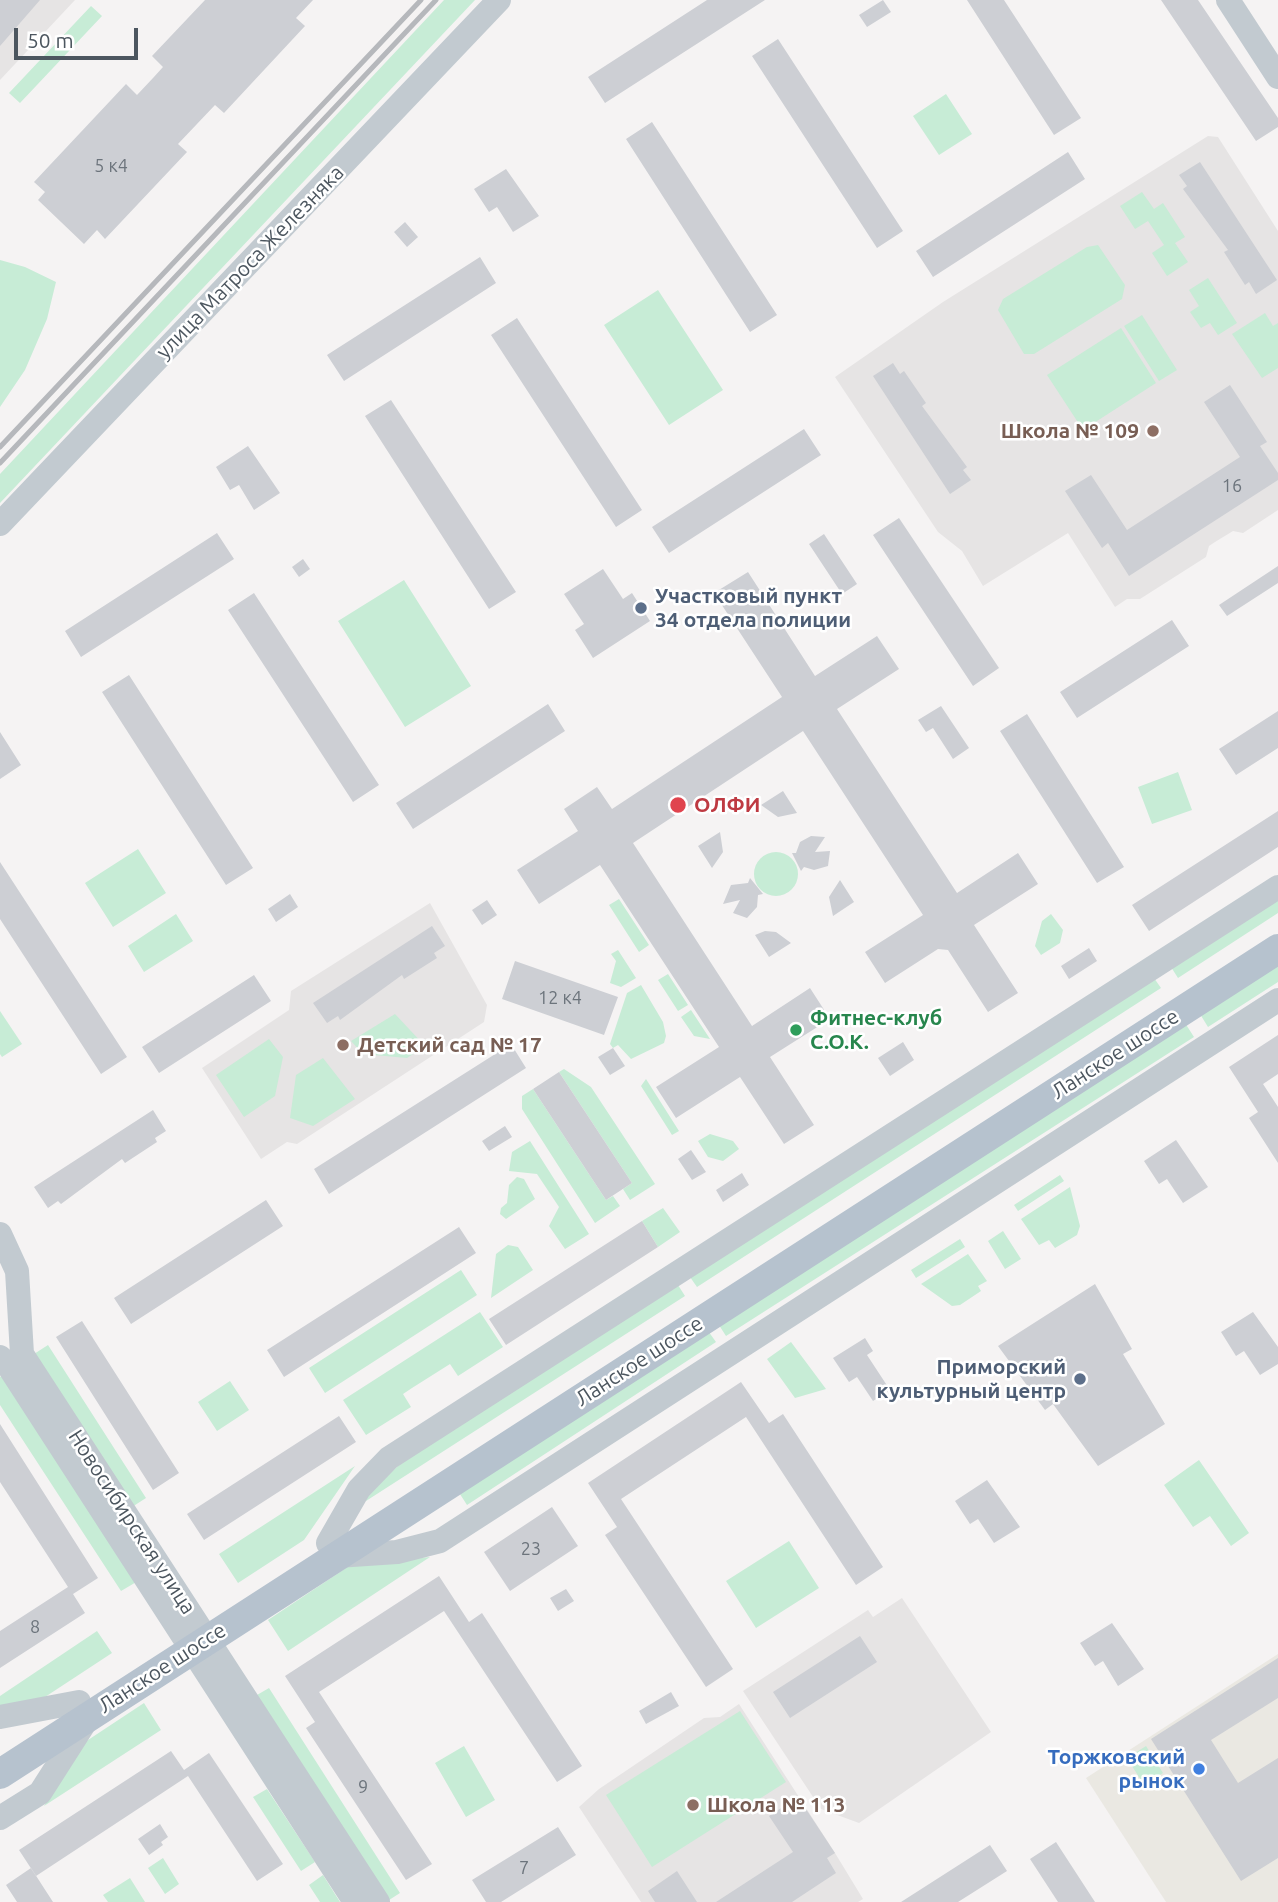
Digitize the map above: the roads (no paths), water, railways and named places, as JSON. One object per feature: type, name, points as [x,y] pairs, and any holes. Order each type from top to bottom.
[{"type":"main road","name":"Ланское шоссе","points":[[0,1774],[84,1709],[1278,928]]},
{"type":"main road","name":"Ланское шоссе","points":[[332,1549],[1278,949]]},
{"type":"main road","name":"Ланское шоссе","points":[[0,1752],[84,1709]]},
{"type":"street","name":"улица Матроса Железняка","points":[[0,524],[499,0]]},
{"type":"street","points":[[1228,0],[1278,77]]},
{"type":"street","points":[[1278,887],[389,1458],[359,1489],[332,1549],[397,1552],[440,1541],[1278,1000]]},
{"type":"street","name":"Новосибирская улица","points":[[0,1234],[17,1271],[22,1354],[355,1902]]},
{"type":"street","points":[[0,1301],[17,1271]]},
{"type":"street","name":"Новосибирская улица","points":[[0,1357],[8,1364],[378,1902]]},
{"type":"street","points":[[0,1717],[84,1709]]},
{"type":"street","points":[[0,1818],[40,1793],[84,1709]]},
{"type":"railway","points":[[0,447],[421,0]]},
{"type":"railway","points":[[0,463],[436,0]]},
{"type":"place","name":"Школа № 109","points":[[1153,431]]},
{"type":"place","name":"Участковый пункт 34 отдела полиции","points":[[641,608]]},
{"type":"place","name":"ОЛФИ","points":[[678,805]]},
{"type":"place","name":"Фитнес-клуб С.О.К.","points":[[796,1030]]},
{"type":"place","name":"Детский сад № 17","points":[[343,1045]]},
{"type":"place","name":"Приморский культурный центр","points":[[1080,1379]]},
{"type":"place","name":"Торжковский рынок","points":[[1199,1769]]},
{"type":"place","name":"Школа № 113","points":[[693,1805]]}]
